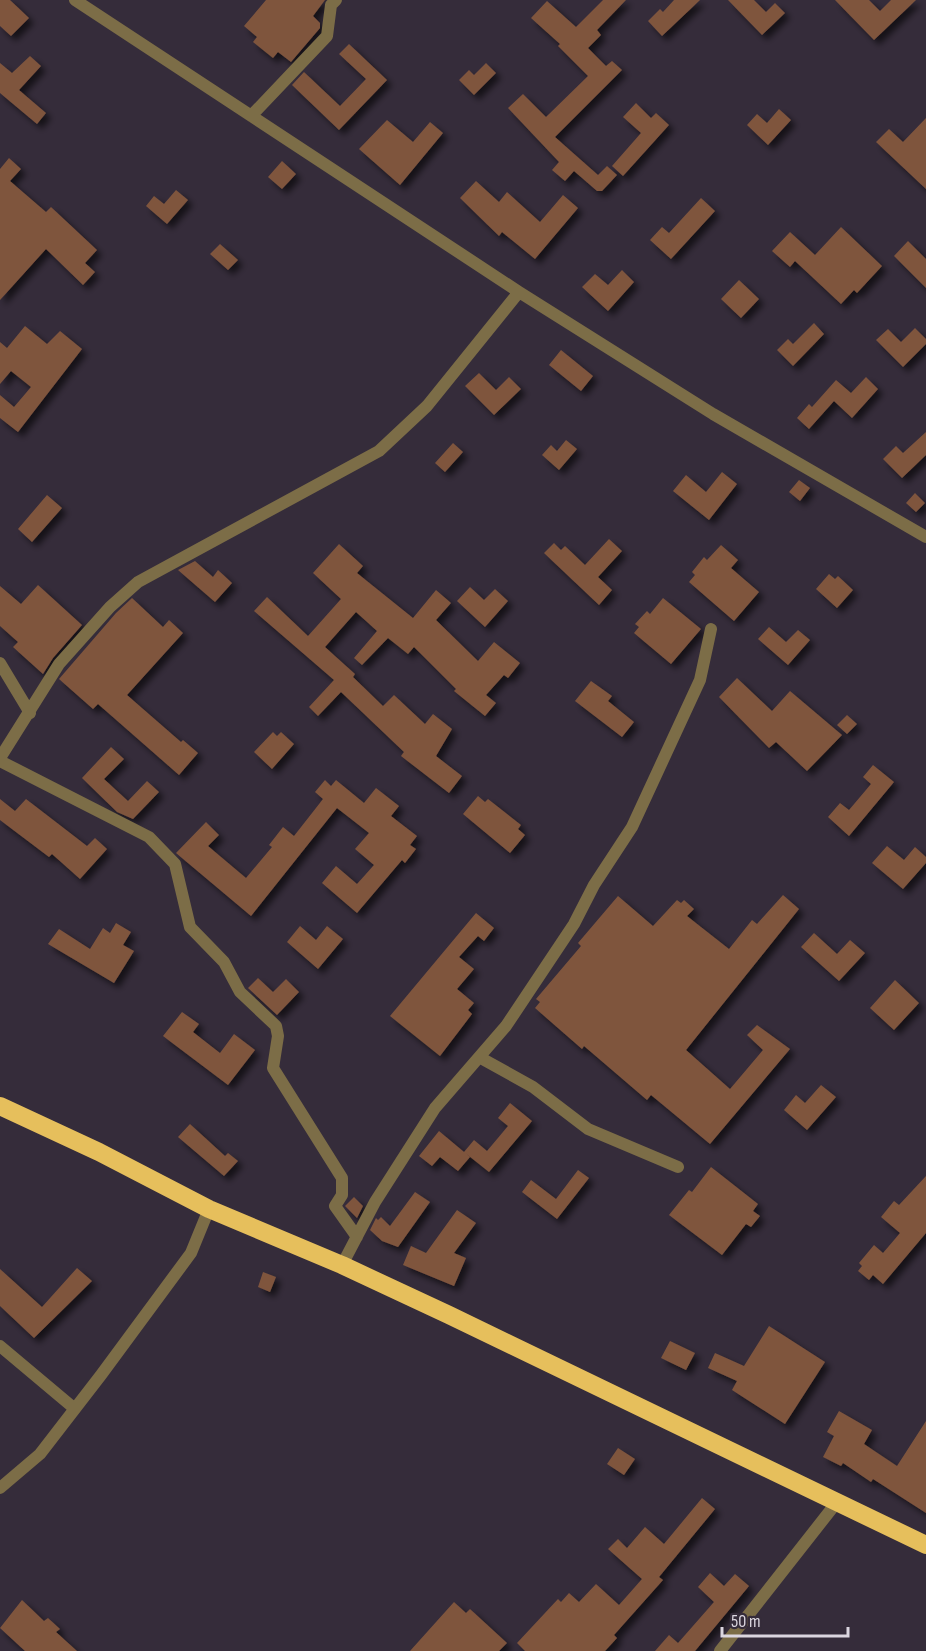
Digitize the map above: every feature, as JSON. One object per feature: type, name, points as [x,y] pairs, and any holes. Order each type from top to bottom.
[{"type":"highway","points":[[0,1106],[99,1152],[209,1209],[342,1265],[926,1545]]},
{"type":"street","points":[[75,0],[519,292],[713,414],[926,537]]},
{"type":"street","points":[[251,116],[327,36],[331,5],[336,0]]},
{"type":"street","points":[[357,1236],[335,1206],[342,1195],[342,1178],[273,1068],[278,1036],[276,1026],[240,992],[224,962],[190,927],[175,864],[149,837],[0,760],[59,664],[110,607],[138,582],[379,451],[427,406],[519,292]]},
{"type":"street","points":[[342,1265],[357,1236],[435,1108],[506,1026],[574,924],[594,885],[632,827],[700,680],[711,629]]},
{"type":"street","points":[[0,663],[30,713]]},
{"type":"street","points":[[479,1057],[533,1087],[588,1129],[678,1167]]},
{"type":"street","points":[[0,1488],[40,1454],[75,1409],[191,1253],[209,1209]]},
{"type":"street","points":[[0,1347],[75,1409]]},
{"type":"street","points":[[720,1651],[837,1502]]},
{"type":"building","points":[[0,0],[10,0],[29,18],[11,36],[0,26]]},
{"type":"building","points":[[266,0],[325,0],[313,16],[320,23],[320,28],[291,62],[278,52],[273,58],[253,42],[257,37],[244,26]]},
{"type":"building","points":[[603,0],[626,0],[597,30],[601,35],[588,48],[606,66],[612,61],[622,70],[555,137],[598,175],[607,166],[617,175],[602,191],[597,191],[574,171],[565,181],[552,170],[559,162],[508,108],[523,94],[546,117],[588,76],[558,46],[560,44],[531,18],[547,1],[576,27]]},
{"type":"building","points":[[674,0],[700,0],[662,36],[648,21],[660,9],[663,12]]},
{"type":"building","points":[[728,0],[754,0],[766,12],[775,3],[785,13],[762,35]]},
{"type":"building","points":[[835,0],[869,0],[880,11],[891,0],[916,0],[874,40]]},
{"type":"building","points":[[349,44],[387,80],[339,130],[292,85],[304,72],[340,106],[366,79],[339,54]]},
{"type":"building","points":[[30,56],[41,66],[19,90],[46,113],[37,124],[0,93],[0,63],[12,73]]},
{"type":"building","points":[[486,63],[496,73],[474,95],[459,80],[469,70],[474,75]]},
{"type":"building","points":[[636,103],[651,118],[656,113],[669,125],[623,176],[612,166],[641,133],[623,117]]},
{"type":"building","points":[[779,109],[791,120],[768,145],[747,125],[757,114],[767,123]]},
{"type":"building","points":[[926,118],[926,189],[876,142],[889,129],[903,142]]},
{"type":"building","points":[[387,120],[413,142],[430,122],[443,133],[400,185],[359,149]]},
{"type":"building","points":[[9,158],[21,169],[10,181],[46,212],[51,207],[97,250],[85,263],[95,272],[83,285],[46,249],[0,300],[0,169]]},
{"type":"building","points":[[282,161],[296,174],[282,189],[268,177]]},
{"type":"building","points":[[476,181],[499,202],[507,192],[540,222],[563,195],[578,208],[535,259],[502,232],[499,236],[460,198]]},
{"type":"building","points":[[176,190],[188,200],[167,224],[146,206],[154,196],[164,204]]},
{"type":"building","points":[[701,198],[715,211],[671,259],[650,240],[662,227],[669,233]]},
{"type":"building","points":[[841,227],[882,266],[857,293],[854,290],[841,304],[795,261],[790,267],[772,251],[790,232],[815,255]]},
{"type":"building","points":[[908,241],[926,259],[926,288],[894,256]]},
{"type":"building","points":[[220,244],[238,260],[228,270],[210,254]]},
{"type":"building","points":[[622,270],[634,282],[608,311],[582,287],[595,274],[608,285]]},
{"type":"building","points":[[739,280],[759,299],[741,318],[721,299]]},
{"type":"building","points":[[814,323],[824,334],[793,366],[777,350],[788,339],[793,344]]},
{"type":"building","points":[[25,326],[47,344],[60,331],[82,349],[18,432],[0,418],[0,395],[14,407],[31,387],[11,371],[0,384],[0,342],[7,348]]},
{"type":"building","points":[[915,328],[926,339],[926,344],[903,367],[876,340],[888,329],[901,342]]},
{"type":"building","points":[[561,350],[593,376],[581,391],[549,365]]},
{"type":"building","points":[[479,373],[496,390],[509,377],[521,389],[494,415],[465,386]]},
{"type":"building","points":[[866,377],[878,389],[852,418],[834,401],[809,429],[797,418],[809,404],[812,407],[836,380],[851,393]]},
{"type":"building","points":[[926,432],[926,455],[902,478],[883,459],[896,446],[903,453]]},
{"type":"building","points":[[566,440],[577,449],[559,470],[542,455],[551,445],[557,451]]},
{"type":"building","points":[[453,443],[463,452],[445,472],[435,463]]},
{"type":"building","points":[[722,472],[737,484],[709,520],[673,491],[686,475],[706,492]]},
{"type":"building","points":[[799,480],[810,488],[800,501],[789,492]]},
{"type":"building","points":[[915,493],[925,503],[916,512],[906,503]]},
{"type":"building","points":[[47,495],[62,508],[32,542],[18,529]]},
{"type":"building","points":[[609,539],[622,551],[598,577],[612,590],[599,605],[544,553],[554,543],[561,550],[565,546],[585,565]]},
{"type":"building","points":[[339,544],[363,566],[357,573],[413,618],[436,590],[451,603],[436,620],[478,661],[494,642],[520,663],[508,678],[504,675],[486,695],[496,703],[485,716],[454,691],[456,689],[414,647],[408,654],[388,638],[362,665],[354,658],[377,631],[356,612],[325,647],[355,674],[353,677],[383,706],[394,695],[425,724],[433,714],[452,729],[436,756],[462,776],[449,793],[401,756],[404,752],[341,692],[318,716],[309,707],[334,680],[254,611],[267,597],[308,636],[341,599],[313,573]]},
{"type":"building","points":[[721,545],[738,560],[731,568],[759,592],[734,621],[689,582],[695,575],[692,572],[704,557],[707,560]]},
{"type":"building","points":[[195,561],[213,577],[218,570],[232,583],[215,602],[178,570]]},
{"type":"building","points":[[829,574],[835,579],[838,576],[853,590],[837,608],[816,589]]},
{"type":"building","points":[[38,585],[82,625],[53,658],[43,674],[13,647],[18,642],[0,626],[0,586],[21,604]]},
{"type":"building","points":[[470,587],[484,600],[495,589],[508,601],[485,627],[457,601]]},
{"type":"building","points":[[132,598],[163,627],[169,620],[183,633],[127,695],[181,742],[183,740],[198,753],[179,775],[98,704],[93,709],[59,679],[116,613]]},
{"type":"building","points":[[663,598],[701,629],[671,664],[634,633],[639,627],[635,624],[647,611],[650,614]]},
{"type":"building","points":[[769,627],[786,642],[798,630],[810,640],[788,665],[758,639]]},
{"type":"building","points":[[737,678],[772,711],[790,691],[842,735],[807,771],[776,742],[769,748],[719,697]]},
{"type":"building","points":[[591,681],[612,696],[608,701],[634,722],[622,737],[575,701]]},
{"type":"building","points":[[847,715],[857,724],[847,734],[837,725]]},
{"type":"building","points":[[273,732],[277,736],[281,732],[294,744],[272,769],[254,752]]},
{"type":"building","points":[[111,747],[124,759],[104,779],[128,801],[147,781],[159,792],[133,819],[117,812],[82,778]]},
{"type":"building","points":[[873,765],[894,782],[849,836],[828,817],[840,803],[849,810],[871,784],[863,777]]},
{"type":"building","points":[[325,780],[331,786],[336,780],[364,803],[376,788],[399,806],[391,816],[417,836],[410,845],[416,849],[405,863],[402,860],[357,913],[322,883],[336,866],[357,884],[374,865],[355,849],[369,833],[337,808],[251,916],[176,853],[206,822],[219,835],[208,846],[246,878],[272,847],[269,845],[283,827],[294,836],[323,799],[315,792]]},
{"type":"building","points":[[478,796],[485,802],[488,799],[521,825],[518,829],[525,835],[510,853],[463,814]]},
{"type":"building","points":[[0,799],[15,811],[26,799],[87,846],[95,838],[107,849],[80,879],[52,854],[49,857],[0,820]]},
{"type":"building","points":[[887,846],[904,860],[915,847],[926,857],[926,863],[903,889],[872,863]]},
{"type":"building","points":[[783,895],[799,909],[686,1050],[730,1089],[763,1050],[747,1035],[757,1025],[790,1049],[710,1144],[651,1095],[647,1100],[584,1046],[582,1049],[535,1008],[540,1002],[536,999],[581,946],[578,943],[618,896],[653,926],[677,900],[681,903],[684,900],[694,909],[687,916],[729,949],[752,920],[757,924]]},
{"type":"building","points":[[476,913],[494,928],[484,941],[478,936],[459,957],[474,969],[457,989],[474,1003],[468,1010],[472,1014],[440,1056],[390,1016]]},
{"type":"building","points":[[116,923],[131,932],[123,945],[134,951],[114,983],[48,944],[59,929],[90,949],[103,928],[110,933]]},
{"type":"building","points":[[300,926],[316,940],[327,926],[343,939],[318,969],[287,942]]},
{"type":"building","points":[[814,933],[837,954],[850,940],[865,953],[839,981],[801,947]]},
{"type":"building","points":[[258,978],[273,992],[286,979],[299,992],[277,1015],[248,988]]},
{"type":"building","points":[[895,980],[919,1003],[894,1030],[870,1008]]},
{"type":"building","points":[[182,1012],[199,1024],[193,1032],[220,1053],[234,1034],[255,1050],[228,1085],[163,1036]]},
{"type":"building","points":[[821,1085],[836,1097],[807,1130],[784,1110],[796,1095],[805,1103]]},
{"type":"building","points":[[510,1103],[532,1121],[489,1172],[464,1152],[474,1140],[487,1151],[508,1126],[498,1118]]},
{"type":"building","points":[[190,1124],[225,1156],[228,1153],[238,1161],[224,1176],[178,1137]]},
{"type":"building","points":[[439,1131],[470,1157],[458,1171],[440,1157],[432,1166],[419,1156]]},
{"type":"building","points":[[711,1167],[758,1204],[753,1211],[760,1216],[751,1227],[746,1224],[722,1255],[669,1215],[689,1190],[692,1192]]},
{"type":"building","points":[[578,1170],[589,1178],[557,1219],[522,1192],[531,1180],[556,1199]]},
{"type":"building","points":[[926,1176],[926,1233],[883,1284],[873,1275],[869,1280],[858,1271],[862,1266],[859,1263],[874,1245],[883,1253],[900,1233],[881,1217],[894,1201],[899,1205]]},
{"type":"building","points":[[415,1192],[430,1202],[398,1247],[382,1241],[370,1230],[376,1218],[378,1220],[381,1217],[390,1226]]},
{"type":"building","points":[[354,1197],[363,1206],[357,1218],[345,1206]]},
{"type":"building","points":[[457,1210],[476,1223],[454,1253],[466,1258],[454,1286],[403,1265],[411,1246],[426,1253]]},
{"type":"building","points":[[77,1268],[92,1281],[34,1338],[0,1306],[0,1269],[42,1307]]},
{"type":"building","points":[[263,1272],[276,1277],[270,1292],[258,1287]]},
{"type":"building","points":[[769,1326],[825,1362],[785,1424],[732,1390],[737,1381],[708,1368],[715,1353],[744,1366]]},
{"type":"building","points":[[670,1341],[695,1353],[686,1370],[661,1358]]},
{"type":"building","points":[[839,1411],[872,1430],[864,1444],[897,1466],[926,1421],[926,1513],[873,1479],[871,1482],[843,1463],[841,1466],[823,1457],[834,1436],[827,1432]]},
{"type":"building","points":[[618,1448],[635,1459],[624,1475],[607,1464]]},
{"type":"building","points":[[702,1498],[715,1509],[659,1577],[663,1580],[614,1635],[617,1638],[605,1651],[525,1651],[517,1643],[558,1599],[561,1602],[569,1593],[579,1602],[596,1584],[619,1605],[642,1579],[608,1549],[618,1539],[627,1548],[645,1527],[664,1544]]},
{"type":"building","points":[[710,1573],[724,1586],[735,1574],[749,1586],[695,1651],[655,1651],[669,1635],[678,1643],[714,1602],[698,1587]]},
{"type":"building","points":[[22,1600],[44,1621],[48,1618],[60,1629],[56,1632],[77,1651],[25,1651],[0,1628]]},
{"type":"building","points":[[454,1602],[466,1613],[470,1609],[507,1643],[499,1651],[410,1651]]}]
